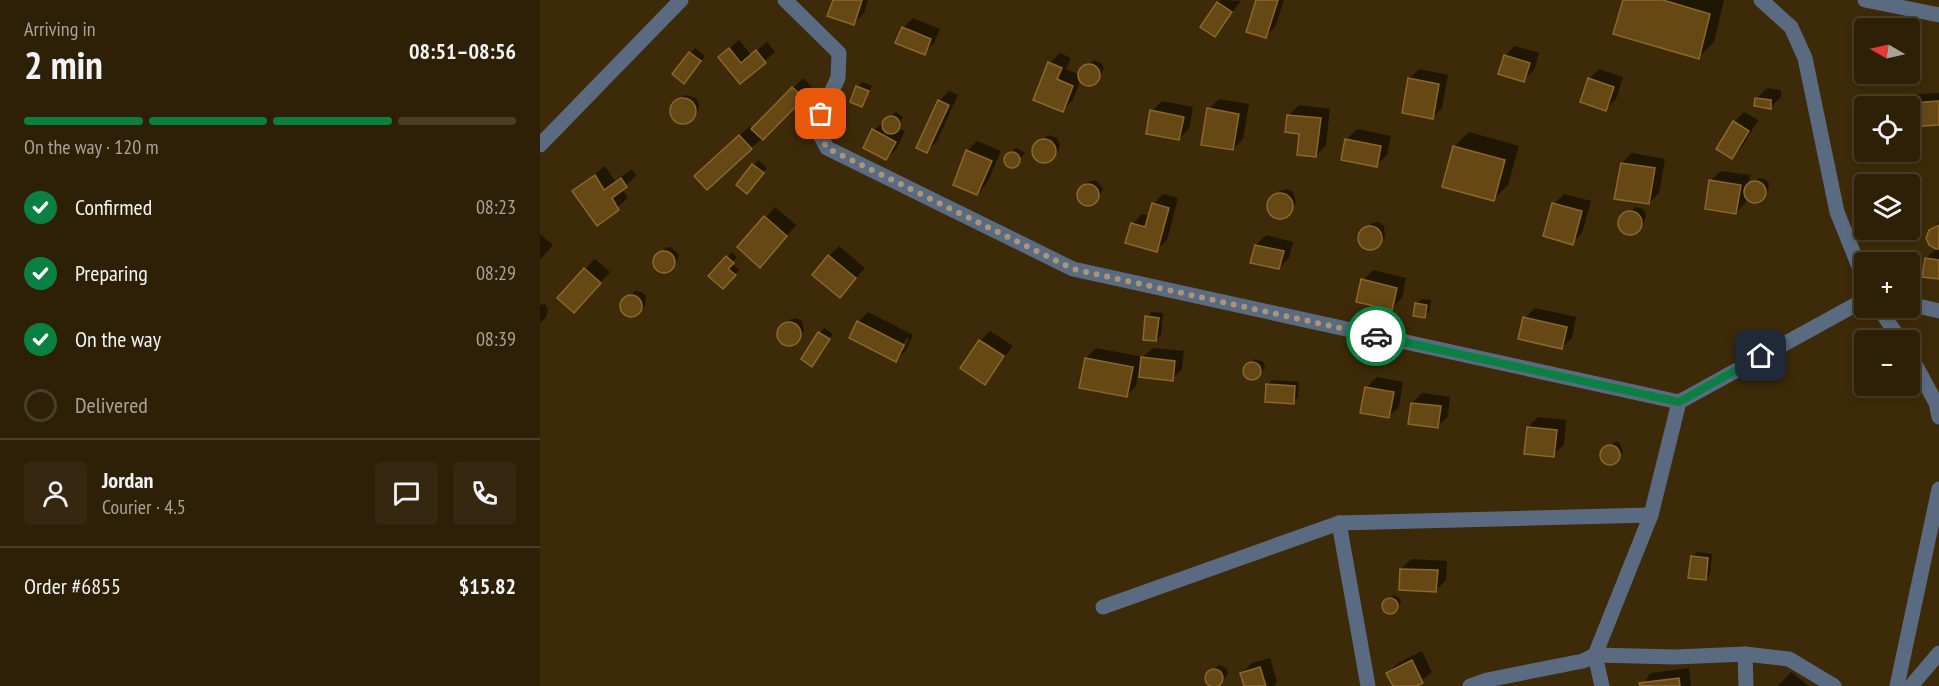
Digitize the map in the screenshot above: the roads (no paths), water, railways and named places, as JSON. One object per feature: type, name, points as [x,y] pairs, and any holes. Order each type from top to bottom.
[{"type":"street","points":[[540,146],[681,0]]},
{"type":"street","points":[[785,0],[839,53],[838,78],[821,114],[818,131],[827,148],[1073,269],[1679,402],[1854,306]]},
{"type":"street","points":[[1761,0],[1791,27],[1804,58],[1837,212],[1854,254]]},
{"type":"street","points":[[1865,0],[1939,15]]},
{"type":"street","points":[[1920,306],[1939,311]]},
{"type":"street","points":[[1920,373],[1936,403],[1939,417]]},
{"type":"street","points":[[1602,686],[1595,655],[1651,514],[1679,402]]},
{"type":"street","points":[[1897,686],[1939,489]]},
{"type":"street","points":[[1103,607],[1339,523],[1651,514]]},
{"type":"street","points":[[1339,523],[1368,686]]},
{"type":"street","points":[[1911,686],[1939,653]]},
{"type":"street","points":[[1745,654],[1746,686]]},
{"type":"street","points":[[1470,686],[1487,680],[1583,661],[1595,655],[1675,657],[1745,654],[1789,659],[1834,686]]}]
